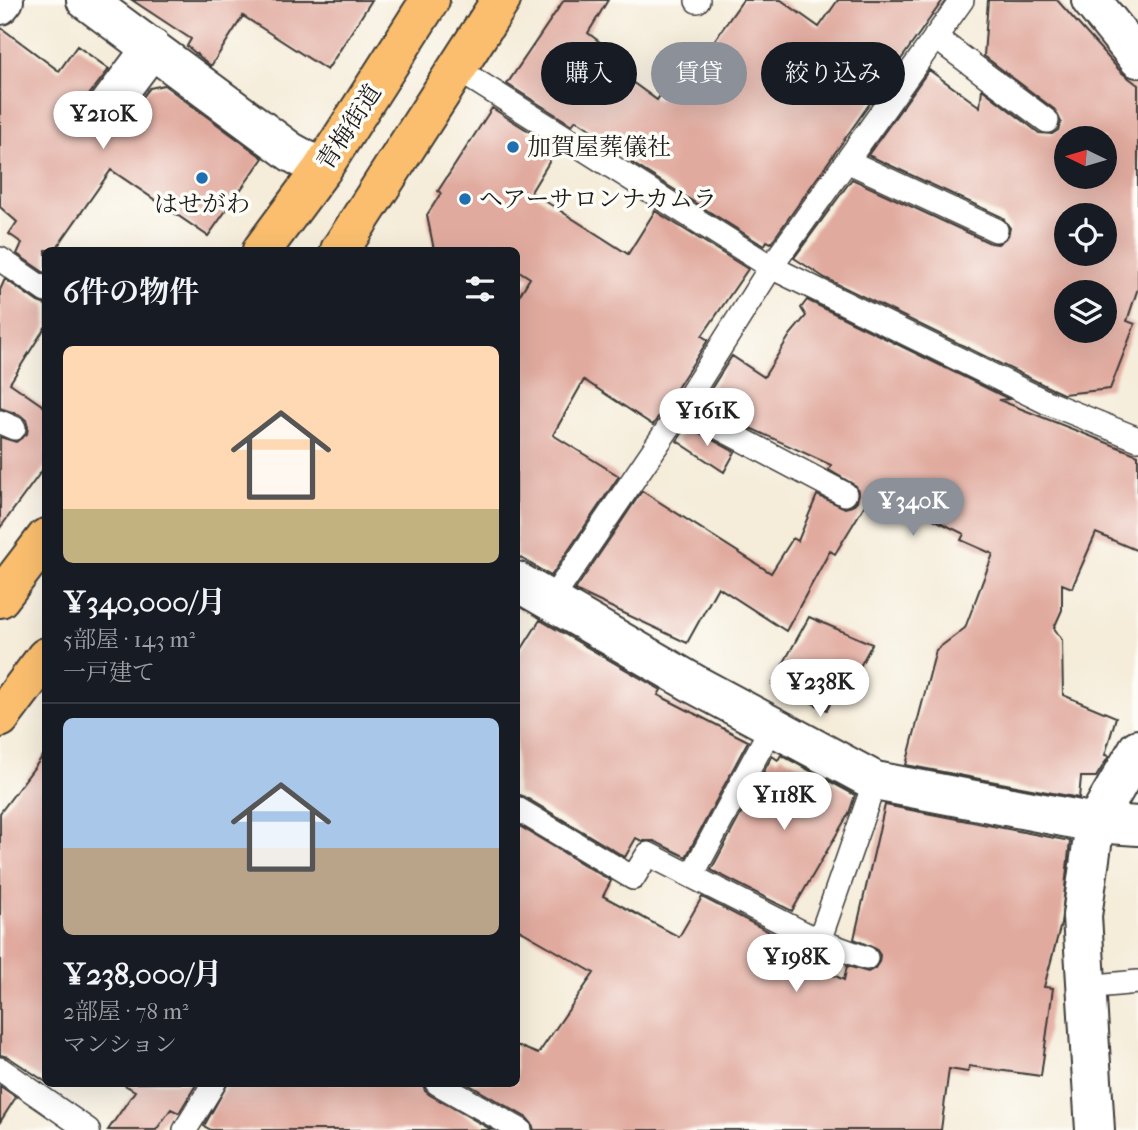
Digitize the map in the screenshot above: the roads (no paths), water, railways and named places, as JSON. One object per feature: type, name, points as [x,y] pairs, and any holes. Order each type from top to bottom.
[{"type":"main road","name":"青梅街道","points":[[264,247],[322,169],[430,0]]},
{"type":"main road","points":[[342,247],[501,0]]},
{"type":"main road","points":[[0,598],[42,543]]},
{"type":"main road","points":[[0,718],[40,674]]},
{"type":"street","points":[[0,5],[4,0]]},
{"type":"street","points":[[86,0],[291,152],[322,169]]},
{"type":"street","points":[[1090,0],[1138,58]]},
{"type":"street","points":[[107,108],[152,48]]},
{"type":"street","points":[[528,595],[875,781],[1095,823],[1138,825]]},
{"type":"street","points":[[1095,1130],[1082,916],[1095,823],[1138,749]]},
{"type":"lane","points":[[528,595],[682,408],[771,267],[962,0]]},
{"type":"lane","points":[[935,37],[1047,121]]},
{"type":"lane","points":[[457,69],[771,267],[1046,402],[1138,439]]},
{"type":"lane","points":[[847,161],[996,230]]},
{"type":"lane","points":[[0,260],[42,288]]},
{"type":"lane","points":[[682,408],[845,494]]},
{"type":"lane","points":[[692,875],[772,726]]},
{"type":"lane","points":[[819,941],[875,781]]},
{"type":"lane","points":[[520,810],[633,878],[648,855],[819,941],[866,958]]},
{"type":"lane","points":[[1086,986],[1138,982]]},
{"type":"lane","points":[[0,1069],[88,1130]]},
{"type":"lane","points":[[185,1130],[212,1087]]},
{"type":"lane","points":[[444,1087],[520,1130]]},
{"type":"place","name":"加賀屋葬儀社","points":[[513,147]]},
{"type":"place","name":"はせがわ","points":[[202,178]]},
{"type":"place","name":"ヘアーサロンナカムラ","points":[[465,199]]}]
